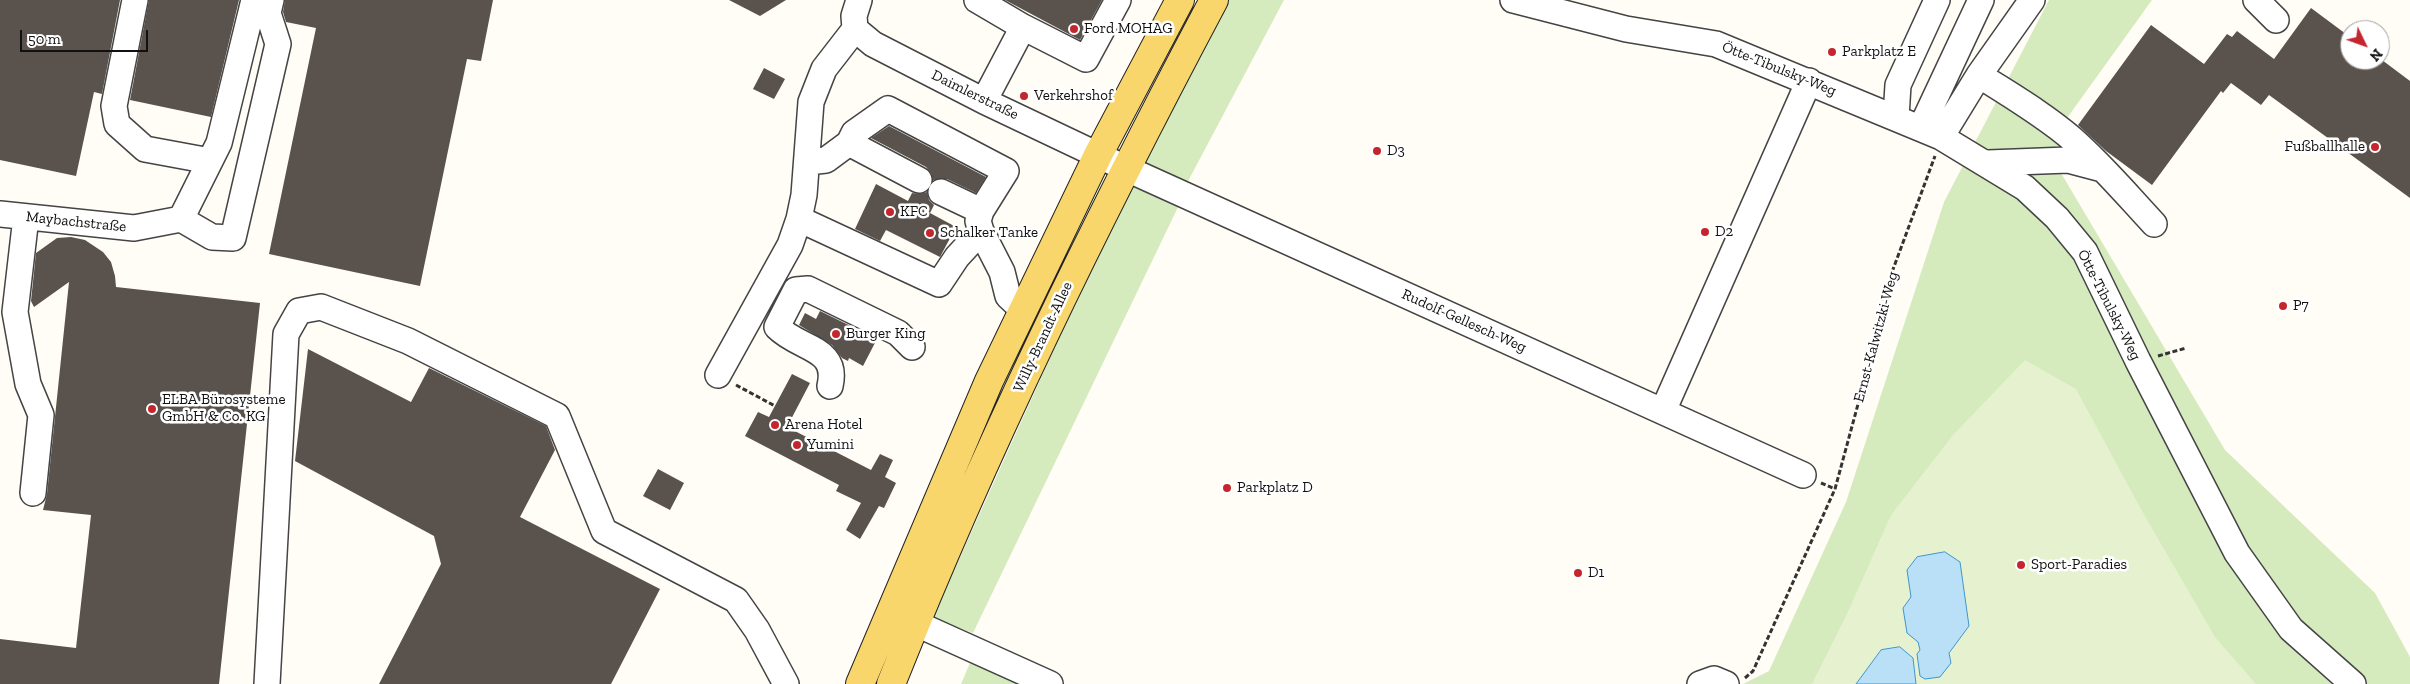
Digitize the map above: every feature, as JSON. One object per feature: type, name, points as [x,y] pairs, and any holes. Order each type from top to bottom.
[{"type":"main road","name":"Willy-Brandt-Allee","points":[[860,684],[989,381],[1098,155],[1180,0]]},
{"type":"main road","name":"Willy-Brandt-Allee","points":[[892,684],[915,624],[995,439],[1053,315],[1125,168],[1214,0]]},
{"type":"street","points":[[135,0],[114,106],[117,124],[145,149],[210,161]]},
{"type":"street","points":[[254,0],[219,143],[181,219],[212,237],[232,238],[278,44],[268,13],[271,0]]},
{"type":"street","points":[[718,375],[790,245],[799,219],[808,162],[811,102],[824,69],[855,29],[854,16],[859,0]]},
{"type":"street","points":[[977,0],[1023,27],[1086,59],[1118,0]]},
{"type":"street","name":"Ötte-Tibulsky-Weg","points":[[1513,0],[1626,29],[1716,44],[1931,132],[1988,164],[2025,188],[2057,218],[2085,252],[2138,361],[2236,553],[2291,629],[2353,684]]},
{"type":"street","points":[[1896,117],[1898,85],[1937,0]]},
{"type":"street","points":[[1931,132],[1981,0]]},
{"type":"street","points":[[1931,132],[1979,75],[2032,0]]},
{"type":"street","points":[[2256,0],[2276,20]]},
{"type":"street","points":[[984,101],[1023,27]]},
{"type":"street","name":"Daimlerstraße","points":[[855,29],[873,44],[984,101],[1125,168]]},
{"type":"street","points":[[1979,75],[2029,107],[2064,133],[2104,170],[2154,224]]},
{"type":"street","points":[[1663,412],[1809,81]]},
{"type":"street","points":[[799,219],[940,284],[981,221],[1006,171],[888,109],[854,133],[849,143],[826,160],[808,162]]},
{"type":"street","points":[[849,143],[919,180]]},
{"type":"street","points":[[1988,164],[2068,160],[2104,170]]},
{"type":"street","name":"Rudolf-Gellesch-Weg","points":[[1125,168],[1802,475]]},
{"type":"street","points":[[941,192],[981,221],[1002,272],[1008,296],[1023,310]]},
{"type":"street","name":"Maybachstraße","points":[[0,214],[134,228],[181,219]]},
{"type":"street","points":[[26,217],[15,312],[28,384],[33,392],[41,415],[33,493]]},
{"type":"street","points":[[830,386],[833,372],[826,356],[787,337],[777,327],[796,290],[808,289],[898,333],[912,347]]},
{"type":"street","points":[[267,684],[286,334],[299,311],[322,307],[408,341],[557,416],[604,531],[736,600],[757,630],[786,684]]},
{"type":"street","points":[[890,612],[1050,684]]},
{"type":"street","points":[[1700,684],[1714,679],[1726,684]]},
{"type":"path","name":"Ernst-Kalwitzki-Weg","points":[[1739,684],[1753,671],[1835,489],[1867,371],[1885,291],[1931,132]]},
{"type":"path","points":[[2153,357],[2186,348]]},
{"type":"path","points":[[718,375],[775,406]]},
{"type":"green space","points":[[1229,0],[1284,0],[1186,185],[1179,205],[973,633],[933,617],[1129,183]]},
{"type":"green space","points":[[2049,0],[2152,0],[2062,125],[2061,173],[2225,450],[2375,593],[2410,657],[2410,684],[1743,684],[1769,671],[1846,502],[1944,202]]},
{"type":"green space","name":"Sport-Paradies","points":[[2025,360],[2076,389],[2142,511],[2215,637],[2256,684],[1812,684],[1847,614],[1891,515],[1953,435]]},
{"type":"green space","points":[[972,658],[1031,684],[961,684]]},
{"type":"water","points":[[1945,552],[1960,562],[1969,626],[1949,653],[1951,663],[1940,677],[1925,679],[1920,676],[1917,654],[1920,650],[1918,642],[1907,633],[1903,608],[1911,597],[1907,570],[1917,557]]},
{"type":"water","points":[[1900,647],[1913,658],[1916,684],[1856,684],[1881,650]]},
{"type":"building","points":[[0,0],[120,0],[102,94],[94,92],[76,176],[0,160]]},
{"type":"building","points":[[149,0],[239,0],[211,117],[130,100]]},
{"type":"building","points":[[285,0],[493,0],[481,61],[467,59],[420,286],[269,254],[316,28],[286,22],[283,12]]},
{"type":"building","points":[[729,0],[786,0],[760,16]]},
{"type":"building","name":"Ford MOHAG","points":[[1005,0],[1102,0],[1080,40]]},
{"type":"building","points":[[2311,8],[2340,30],[2340,70],[2390,70],[2390,66],[2410,81],[2410,198],[2269,95],[2261,105],[2231,83],[2223,93],[2221,91],[2152,185],[2106,151],[2078,125],[2151,25],[2204,64],[2227,34],[2232,37],[2237,31],[2274,59]]},
{"type":"building","points":[[764,68],[785,79],[774,99],[753,89]]},
{"type":"building","points":[[889,126],[986,177],[976,193],[947,179],[933,180],[931,173],[926,167],[871,138]]},
{"type":"building","points":[[876,184],[908,201],[912,193],[920,194],[927,192],[929,200],[934,205],[930,213],[956,227],[940,257],[886,230],[880,241],[855,229]]},
{"type":"building","name":"ELBA Bürosysteme GmbH & Co. KG","points":[[71,237],[85,240],[103,252],[111,262],[116,287],[260,303],[219,684],[0,684],[0,639],[76,648],[91,515],[43,510],[47,494],[69,282],[34,307],[31,301],[36,253],[57,238]]},
{"type":"building","name":"Burger King","points":[[820,311],[877,339],[863,366],[849,358],[848,361],[842,358],[832,345],[799,325],[805,313],[816,319]]},
{"type":"building","points":[[308,349],[411,402],[429,368],[546,426],[555,450],[520,517],[660,589],[611,684],[379,684],[441,564],[434,536],[295,461]]},
{"type":"building","points":[[792,374],[810,383],[787,427],[871,470],[880,454],[893,460],[885,477],[896,483],[884,508],[879,506],[860,539],[846,530],[861,503],[836,491],[839,485],[745,436],[758,412],[769,417]]},
{"type":"building","points":[[658,469],[684,483],[670,510],[643,496]]},
{"type":"place","name":"Ford MOHAG","points":[[1074,29]]},
{"type":"place","name":"Parkplatz E","points":[[1832,52]]},
{"type":"place","name":"Verkehrshof","points":[[1024,96]]},
{"type":"place","name":"Fußballhalle","points":[[2375,147]]},
{"type":"place","name":"D3","points":[[1377,151]]},
{"type":"place","name":"KFC","points":[[890,212]]},
{"type":"place","name":"D2","points":[[1705,232]]},
{"type":"place","name":"Schalker Tanke","points":[[930,233]]},
{"type":"place","name":"P7","points":[[2283,306]]},
{"type":"place","name":"Burger King","points":[[836,334]]},
{"type":"place","name":"ELBA Bürosysteme GmbH & Co. KG","points":[[152,409]]},
{"type":"place","name":"Arena Hotel","points":[[775,425]]},
{"type":"place","name":"Yumini","points":[[797,445]]},
{"type":"place","name":"Parkplatz D","points":[[1227,488]]},
{"type":"place","name":"Sport-Paradies","points":[[2021,565]]},
{"type":"place","name":"D1","points":[[1578,573]]}]
